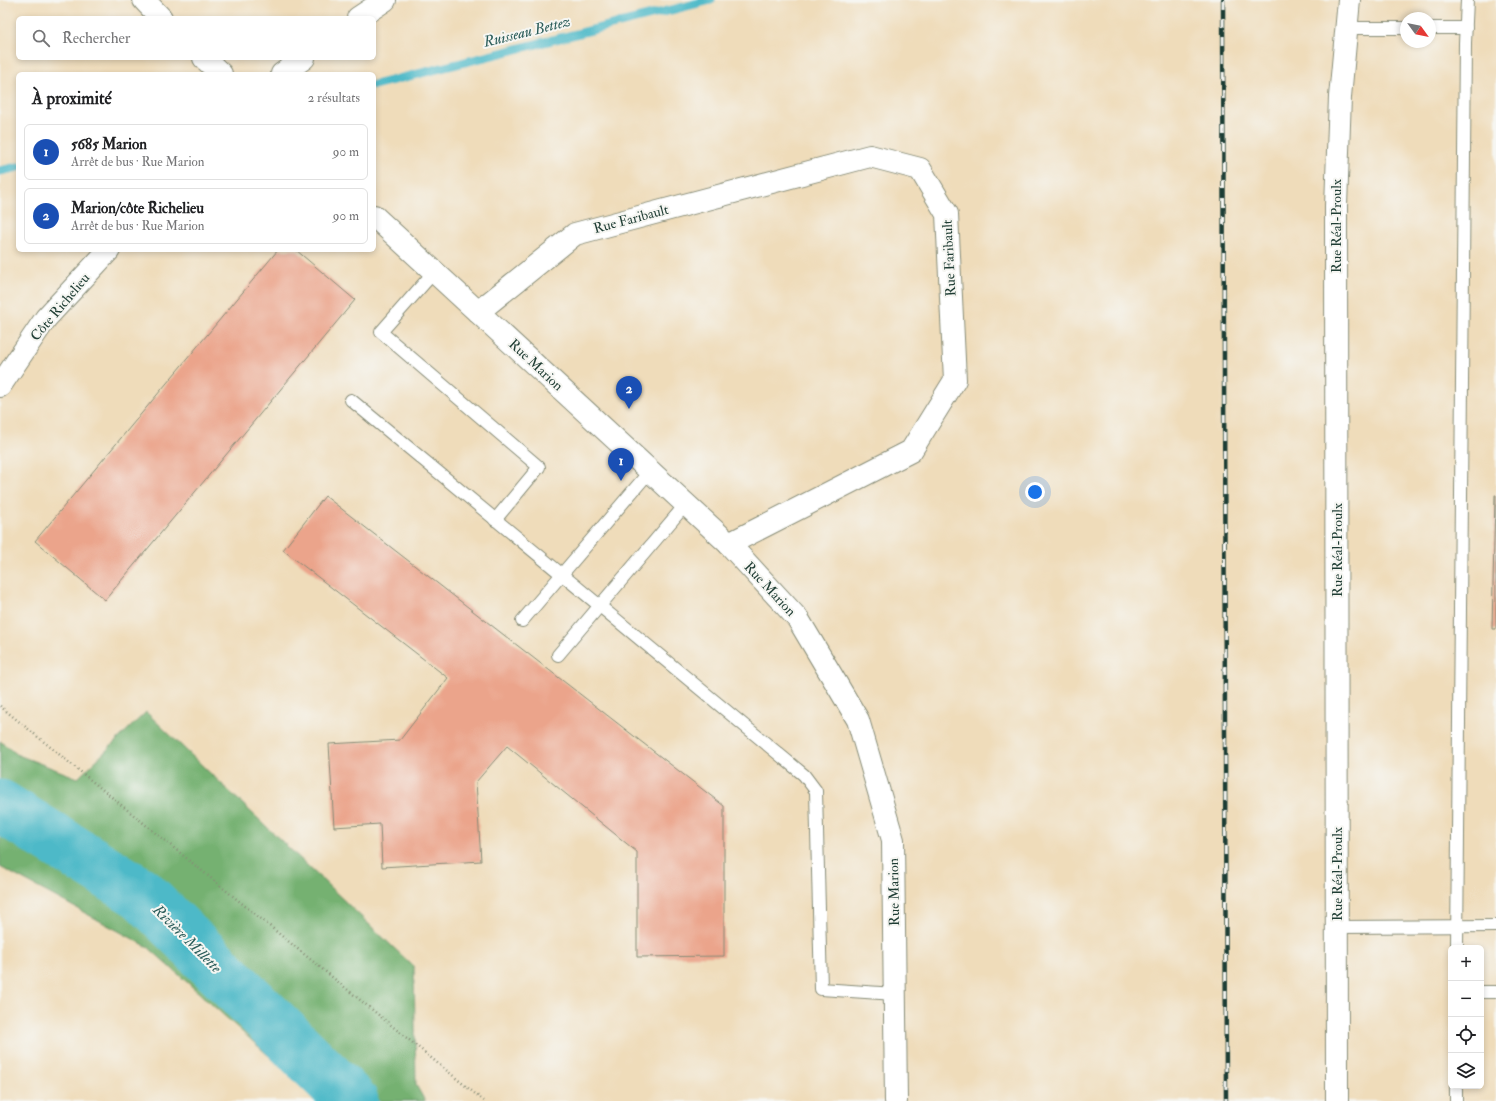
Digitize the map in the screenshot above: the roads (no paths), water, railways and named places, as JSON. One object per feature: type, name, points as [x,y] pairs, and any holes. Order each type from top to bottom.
[{"type":"street","points":[[144,0],[160,16]]},
{"type":"street","points":[[361,16],[385,0]]},
{"type":"street","name":"Rue Réal-Proulx","points":[[1337,1101],[1336,206],[1338,125],[1349,0]]},
{"type":"street","points":[[206,60],[219,72]]},
{"type":"street","points":[[285,72],[301,60]]},
{"type":"street","name":"Rue Faribault","points":[[478,312],[575,234],[870,156],[920,168],[947,214],[955,380],[911,451],[729,544]]},
{"type":"street","name":"Rue Marion","points":[[376,218],[729,544],[798,619],[858,720],[893,840],[896,1101]]},
{"type":"street","name":"Côte Richelieu","points":[[0,386],[46,318],[107,252]]},
{"type":"lane","points":[[1458,945],[1467,0]]},
{"type":"lane","points":[[1347,28],[1400,28]]},
{"type":"lane","points":[[1436,28],[1466,28]]},
{"type":"lane","points":[[434,272],[382,332],[539,467],[495,520]]},
{"type":"lane","points":[[351,400],[804,776],[816,792],[821,989],[895,994]]},
{"type":"lane","points":[[522,621],[650,471]]},
{"type":"lane","points":[[558,655],[686,504]]},
{"type":"lane","points":[[1337,927],[1496,926]]},
{"type":"lane","points":[[1484,992],[1496,992]]},
{"type":"lane","points":[[1456,1089],[1456,1101]]},
{"type":"waterway","name":"Ruisseau Bettez","points":[[376,84],[711,0]]},
{"type":"waterway","name":"Ruisseau Bettez","points":[[0,171],[16,167]]},
{"type":"waterway","name":"Rivière Millette","points":[[0,806],[142,894],[352,1101]]},
{"type":"railway","points":[[1223,0],[1226,1101]]},
{"type":"place","name":"Marion/côte Richelieu","points":[[629,409]]},
{"type":"place","name":"5685 Marion","points":[[621,481]]}]
